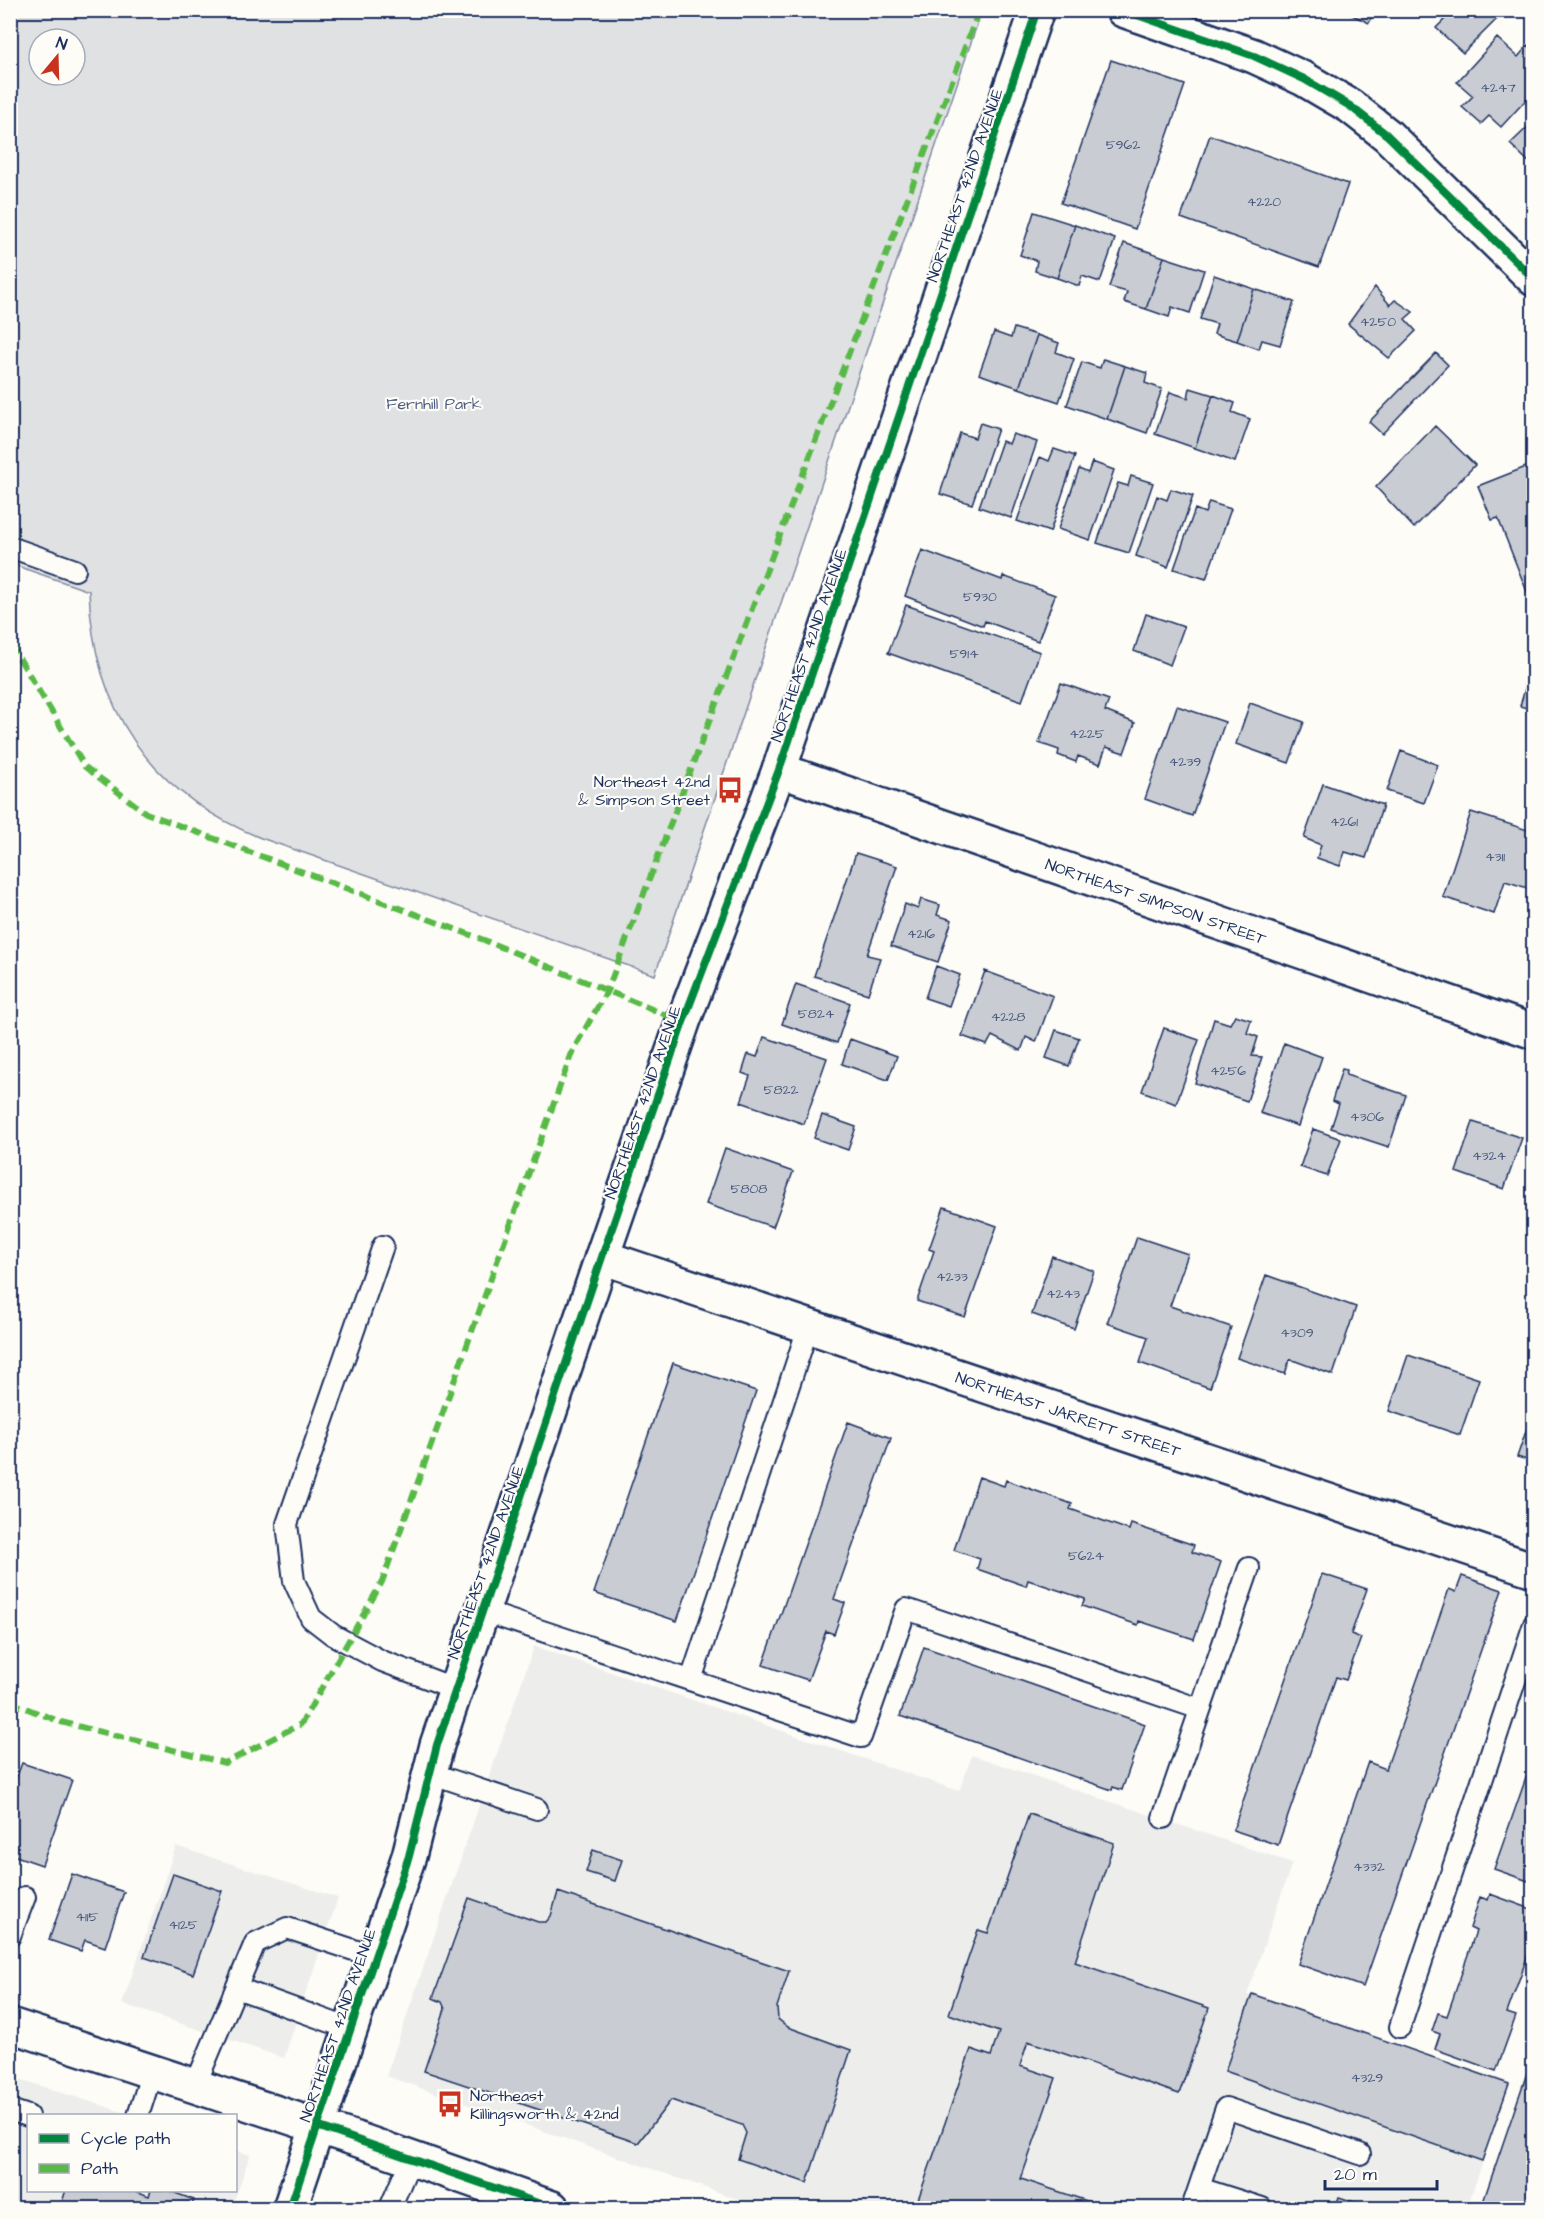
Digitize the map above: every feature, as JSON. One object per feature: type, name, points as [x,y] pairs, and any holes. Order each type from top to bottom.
[{"type":"street","name":"NORTHEAST 42ND AVENUE","points":[[290,2208],[409,1856],[430,1773],[482,1611],[683,1022],[779,770],[1037,10]]},
{"type":"street","points":[[1123,10],[1254,56],[1304,79],[1350,106],[1387,135],[1533,279]]},
{"type":"street","name":"NORTHEAST SIMPSON STREET","points":[[779,770],[1533,1032]]},
{"type":"street","name":"NORTHEAST JARRETT STREET","points":[[603,1257],[809,1324],[1533,1570]]},
{"type":"street","points":[[10,2025],[317,2126],[552,2208]]},
{"type":"lane","points":[[10,547],[75,570]]},
{"type":"lane","points":[[383,1246],[287,1524],[294,1581],[311,1618],[333,1635],[381,1661],[456,1689]]},
{"type":"lane","points":[[691,1680],[809,1324]]},
{"type":"lane","points":[[1163,1818],[1249,1568]]},
{"type":"lane","points":[[482,1611],[861,1737],[906,1609],[1200,1708]]},
{"type":"lane","points":[[1400,2027],[1533,1624]]},
{"type":"lane","points":[[430,1773],[537,1809]]},
{"type":"lane","points":[[10,1936],[25,1897]]},
{"type":"lane","points":[[195,2086],[255,1943],[287,1928],[375,1957]]},
{"type":"lane","points":[[237,1988],[350,2029]]},
{"type":"lane","points":[[138,2114],[152,2072]]},
{"type":"lane","points":[[1192,2208],[1226,2108],[1360,2154]]},
{"type":"lane","points":[[10,2110],[27,2116]]},
{"type":"lane","points":[[390,2208],[411,2159]]},
{"type":"lane","points":[[1199,2188],[1262,2208]]},
{"type":"shaded area","points":[[534,1646],[959,1791],[972,1755],[1292,1863],[1247,1995],[1510,2082],[1467,2208],[763,2208],[386,2076]]},
{"type":"shaded area","points":[[176,1846],[338,1898],[284,2058],[122,2004]]},
{"type":"shaded area","points":[[10,2076],[129,2114],[27,2114],[27,2192],[237,2192],[237,2150],[250,2155],[232,2208],[11,2208]]},
{"type":"shaded area","points":[[326,2198],[354,2208],[322,2208]]},
{"type":"green space","name":"Fernhill Park","points":[[975,10],[981,13],[655,975],[261,838],[222,820],[188,798],[159,772],[135,743],[116,710],[102,674],[93,634],[89,591],[11,564],[11,11]]},
{"type":"building","points":[[1349,10],[1374,10],[1369,23],[1348,13]]},
{"type":"building","points":[[1379,10],[1397,10],[1393,17]]},
{"type":"building","points":[[1454,10],[1506,10],[1463,53],[1436,28]]},
{"type":"building","points":[[1497,38],[1518,57],[1528,45],[1534,50],[1534,91],[1501,127],[1489,116],[1481,124],[1462,107],[1473,96],[1457,82]]},
{"type":"building","points":[[1111,60],[1185,85],[1135,229],[1061,203]]},
{"type":"building","points":[[1534,121],[1534,167],[1510,144]]},
{"type":"building","points":[[1210,135],[1348,184],[1319,267],[1181,218]]},
{"type":"building","points":[[1034,212],[1075,225],[1057,278],[1035,271],[1037,261],[1020,255]]},
{"type":"building","points":[[1075,225],[1115,239],[1100,282],[1082,276],[1079,286],[1057,278]]},
{"type":"building","points":[[1124,243],[1164,257],[1146,309],[1124,302],[1127,292],[1109,287]]},
{"type":"building","points":[[1164,257],[1204,270],[1190,313],[1172,307],[1169,317],[1146,309]]},
{"type":"building","points":[[1214,275],[1254,289],[1237,341],[1214,334],[1217,324],[1200,319]]},
{"type":"building","points":[[1375,287],[1390,305],[1395,300],[1413,312],[1405,319],[1416,331],[1389,358],[1348,324]]},
{"type":"building","points":[[1254,289],[1294,302],[1280,345],[1262,340],[1259,349],[1237,341]]},
{"type":"building","points":[[1014,328],[1037,335],[1019,388],[979,374],[994,332],[1011,338]]},
{"type":"building","points":[[1037,335],[1059,343],[1056,352],[1074,359],[1059,402],[1019,388]]},
{"type":"building","points":[[1436,353],[1448,365],[1382,434],[1369,422]]},
{"type":"building","points":[[1103,359],[1125,366],[1107,419],[1067,405],[1082,362],[1100,368]]},
{"type":"building","points":[[1125,366],[1147,373],[1145,383],[1162,389],[1147,433],[1107,419]]},
{"type":"building","points":[[1190,388],[1213,395],[1195,448],[1155,434],[1170,392],[1188,398]]},
{"type":"building","points":[[1213,395],[1235,403],[1232,412],[1250,419],[1235,462],[1195,448]]},
{"type":"building","points":[[980,423],[998,429],[972,504],[940,494],[960,433],[975,438]]},
{"type":"building","points":[[1435,426],[1475,465],[1414,528],[1376,487]]},
{"type":"building","points":[[1013,434],[1037,442],[1011,518],[979,507],[1002,441],[1009,444]]},
{"type":"building","points":[[1054,449],[1075,456],[1050,532],[1017,521],[1040,457],[1049,461]]},
{"type":"building","points":[[1092,462],[1114,470],[1090,540],[1058,529],[1079,469],[1088,473]]},
{"type":"building","points":[[1531,465],[1534,471],[1533,607],[1498,518],[1492,520],[1478,486]]},
{"type":"building","points":[[1131,476],[1153,483],[1129,553],[1097,543],[1118,483],[1128,486]]},
{"type":"building","points":[[1171,489],[1193,496],[1168,567],[1136,556],[1157,496],[1167,500]]},
{"type":"building","points":[[1209,502],[1231,509],[1206,579],[1174,569],[1195,509],[1205,513]]},
{"type":"building","points":[[922,550],[1002,580],[1003,576],[1055,595],[1038,641],[985,621],[983,626],[905,596]]},
{"type":"building","points":[[906,605],[1040,652],[1022,701],[888,653]]},
{"type":"building","points":[[1146,614],[1184,627],[1170,665],[1134,651]]},
{"type":"building","points":[[1529,675],[1534,676],[1534,710],[1520,706]]},
{"type":"building","points":[[1061,683],[1109,700],[1105,711],[1135,723],[1124,753],[1106,747],[1100,764],[1078,756],[1076,762],[1058,755],[1059,750],[1039,743]]},
{"type":"building","points":[[1250,703],[1304,722],[1289,763],[1236,744]]},
{"type":"building","points":[[1177,706],[1225,722],[1192,816],[1145,799]]},
{"type":"building","points":[[1401,751],[1438,765],[1424,803],[1387,791]]},
{"type":"building","points":[[1323,784],[1383,805],[1366,858],[1345,852],[1340,866],[1317,858],[1321,845],[1304,838]]},
{"type":"building","points":[[1471,812],[1534,832],[1534,890],[1505,881],[1494,914],[1443,897]]},
{"type":"building","points":[[856,853],[897,866],[867,955],[880,958],[868,994],[814,976]]},
{"type":"building","points":[[921,899],[940,905],[937,915],[952,920],[938,962],[891,946],[905,904],[918,909]]},
{"type":"building","points":[[936,966],[960,975],[949,1006],[925,998]]},
{"type":"building","points":[[985,971],[1053,996],[1036,1042],[1026,1037],[1021,1051],[992,1036],[987,1045],[962,1036]]},
{"type":"building","points":[[796,984],[850,1003],[837,1043],[782,1024]]},
{"type":"building","points":[[1235,1015],[1251,1020],[1247,1033],[1258,1037],[1252,1056],[1262,1057],[1247,1101],[1195,1083],[1214,1019],[1230,1024]]},
{"type":"building","points":[[1164,1028],[1199,1040],[1176,1104],[1142,1091]]},
{"type":"building","points":[[1056,1030],[1079,1038],[1069,1066],[1046,1058]]},
{"type":"building","points":[[764,1037],[827,1058],[804,1124],[741,1102],[750,1076],[742,1073],[748,1054],[757,1057]]},
{"type":"building","points":[[850,1039],[897,1056],[888,1080],[842,1064]]},
{"type":"building","points":[[1284,1043],[1322,1057],[1298,1126],[1260,1113]]},
{"type":"building","points":[[1342,1069],[1347,1070],[1346,1075],[1406,1095],[1389,1147],[1331,1128],[1339,1104],[1332,1101]]},
{"type":"building","points":[[822,1115],[856,1127],[848,1150],[814,1138]]},
{"type":"building","points":[[1473,1122],[1522,1138],[1504,1189],[1456,1172]]},
{"type":"building","points":[[1313,1129],[1341,1139],[1327,1176],[1300,1167]]},
{"type":"building","points":[[725,1148],[793,1172],[773,1227],[706,1204]]},
{"type":"building","points":[[944,1207],[997,1226],[965,1317],[917,1301],[934,1251],[929,1249]]},
{"type":"building","points":[[1137,1237],[1188,1254],[1170,1306],[1231,1327],[1210,1388],[1140,1363],[1148,1337],[1107,1323]]},
{"type":"building","points":[[1052,1256],[1094,1271],[1074,1329],[1032,1314]]},
{"type":"building","points":[[1266,1275],[1356,1307],[1333,1375],[1290,1359],[1285,1374],[1237,1358]]},
{"type":"building","points":[[1408,1355],[1479,1379],[1460,1435],[1389,1411]]},
{"type":"building","points":[[673,1363],[756,1391],[677,1621],[594,1593]]},
{"type":"building","points":[[1534,1408],[1534,1462],[1517,1457]]},
{"type":"building","points":[[848,1422],[891,1438],[834,1599],[845,1603],[834,1634],[826,1631],[808,1680],[763,1665]]},
{"type":"building","points":[[979,1477],[1004,1486],[1006,1480],[1072,1504],[1070,1509],[1129,1530],[1131,1524],[1194,1545],[1192,1552],[1221,1562],[1194,1639],[1139,1621],[1138,1625],[1082,1606],[1085,1599],[1028,1580],[1026,1586],[977,1569],[980,1559],[954,1550]]},
{"type":"building","points":[[1322,1574],[1367,1589],[1351,1634],[1361,1638],[1346,1680],[1336,1677],[1278,1845],[1233,1830]]},
{"type":"building","points":[[1462,1576],[1502,1590],[1363,1987],[1298,1964],[1368,1762],[1386,1769],[1449,1589],[1456,1592]]},
{"type":"building","points":[[924,1647],[1145,1724],[1122,1790],[1113,1787],[1112,1790],[900,1716]]},
{"type":"building","points":[[1534,1755],[1534,1883],[1494,1869]]},
{"type":"building","points":[[22,1763],[72,1780],[42,1865],[10,1854],[10,1794]]},
{"type":"building","points":[[1029,1814],[1114,1843],[1075,1962],[1209,2008],[1179,2094],[1028,2041],[1020,2066],[1056,2078],[1021,2179],[1108,2208],[915,2208],[971,2049],[991,2056],[999,2032],[949,2014],[978,1930],[988,1933]]},
{"type":"building","points":[[593,1850],[622,1860],[615,1881],[586,1872]]},
{"type":"building","points":[[72,1874],[124,1892],[105,1947],[85,1940],[81,1951],[49,1940]]},
{"type":"building","points":[[173,1874],[222,1891],[193,1974],[144,1957]]},
{"type":"building","points":[[558,1892],[789,1971],[777,2007],[778,2019],[788,2027],[851,2050],[807,2183],[738,2159],[746,2133],[742,2125],[671,2100],[638,2143],[424,2071],[445,2009],[442,2002],[433,1998],[469,1898],[538,1922],[546,1922],[551,1916]]},
{"type":"building","points":[[1490,1894],[1534,1910],[1534,1938],[1507,2013],[1516,2016],[1496,2071],[1435,2049],[1440,2034],[1432,2031],[1438,2013],[1447,2016],[1476,1931],[1470,1928],[1480,1897],[1488,1900]]},
{"type":"building","points":[[1252,1994],[1509,2084],[1482,2161],[1225,2071]]},
{"type":"building","points":[[1530,2064],[1534,2066],[1534,2208],[1481,2208]]},
{"type":"building","points":[[65,2192],[138,2192],[149,2196],[150,2192],[172,2192],[194,2200],[191,2208],[60,2208]]},
{"type":"building","points":[[1339,2197],[1373,2208],[1335,2208]]},
{"type":"marked path","points":[[10,1702],[61,1722],[225,1763],[301,1724],[382,1582],[573,1050],[607,991],[979,10]]},
{"type":"marked path","points":[[10,643],[85,767],[146,813],[484,940],[683,1022]]},
{"type":"cycle path","points":[[290,2208],[409,1856],[437,1745],[602,1257],[683,1022],[779,770],[1037,10]]},
{"type":"cycle path","points":[[1123,10],[1254,56],[1304,79],[1350,106],[1387,135],[1534,279]]},
{"type":"cycle path","points":[[317,2126],[552,2208]]},
{"type":"place","name":"Northeast 42nd & Simpson Street","points":[[730,790]]},
{"type":"place","name":"Northeast Killingsworth & 42nd","points":[[450,2104]]}]
